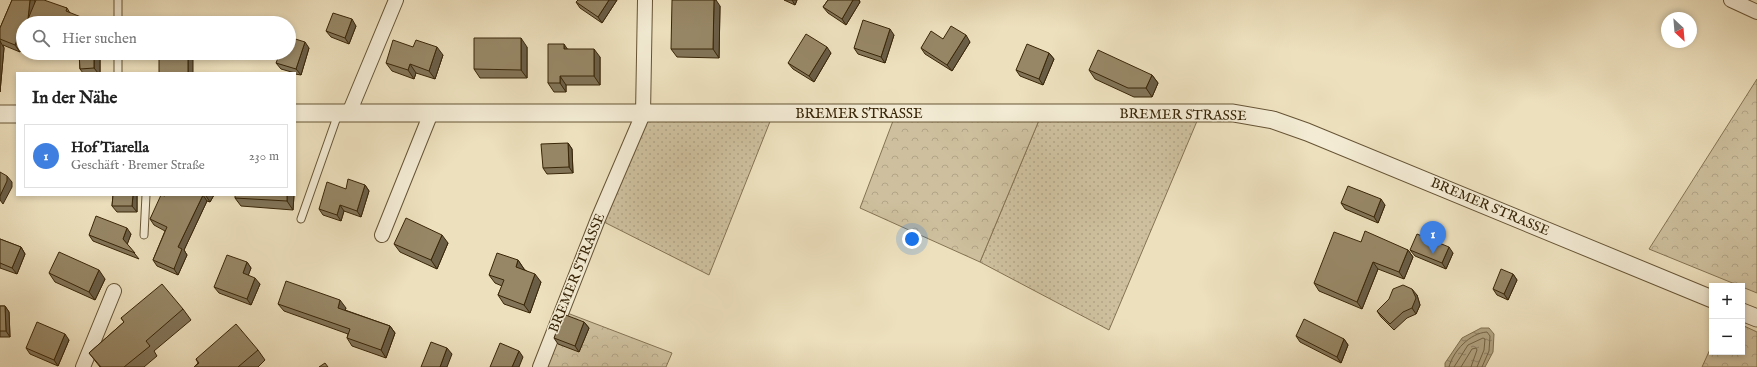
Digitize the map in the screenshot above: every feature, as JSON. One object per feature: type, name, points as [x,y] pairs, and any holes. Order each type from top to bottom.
[{"type":"street","points":[[343,113],[396,0]]},
{"type":"street","name":"BREMER STRASSE","points":[[540,367],[598,219],[643,114],[645,0]]},
{"type":"street","points":[[1731,0],[1757,12]]},
{"type":"street","name":"BREMER STRASSE","points":[[296,113],[1233,113],[1273,120],[1352,149],[1709,298]]},
{"type":"street","points":[[382,235],[431,113]]},
{"type":"street","points":[[0,114],[16,114]]},
{"type":"street","points":[[83,367],[114,290]]},
{"type":"street","points":[[1745,313],[1757,318]]},
{"type":"lane","points":[[118,0],[118,16]]},
{"type":"lane","points":[[118,60],[118,72]]},
{"type":"lane","points":[[301,220],[343,113]]},
{"type":"lane","points":[[144,235],[146,196]]},
{"type":"green space","points":[[1757,79],[1757,293],[1745,288],[1745,283],[1732,283],[1649,249]]},
{"type":"green space","points":[[896,113],[1042,113],[980,262],[860,208]]},
{"type":"green space","points":[[1042,113],[1200,114],[1109,330],[980,262]]},
{"type":"green space","points":[[643,114],[773,114],[709,275],[598,219]]},
{"type":"green space","points":[[562,311],[672,353],[666,367],[540,367]]},
{"type":"green space","points":[[1745,326],[1757,332],[1757,367],[1702,367],[1709,352],[1709,355],[1745,355]]},
{"type":"water","points":[[1481,328],[1489,328],[1494,334],[1493,352],[1485,367],[1445,367],[1445,363],[1462,338]]},
{"type":"building","points":[[12,0],[30,0],[28,16],[16,16],[15,45],[0,39],[0,28]]},
{"type":"building","points":[[36,0],[44,0],[67,8],[66,11],[78,16],[29,16]]},
{"type":"building","points":[[578,0],[609,0],[598,17],[576,2]]},
{"type":"building","points":[[672,0],[714,0],[713,49],[671,49]]},
{"type":"building","points":[[828,0],[853,0],[842,19],[823,7]]},
{"type":"building","points":[[333,13],[352,19],[345,38],[326,31]]},
{"type":"building","points":[[863,20],[890,29],[881,57],[854,48]]},
{"type":"building","points":[[951,26],[966,35],[947,65],[921,48],[931,31],[943,39]]},
{"type":"building","points":[[806,34],[827,47],[809,76],[788,63]]},
{"type":"building","points":[[474,38],[521,38],[521,70],[474,69]]},
{"type":"building","points":[[296,39],[305,42],[296,69],[276,63],[277,60],[296,60]]},
{"type":"building","points":[[393,40],[413,47],[416,40],[437,47],[429,71],[410,64],[408,70],[386,63]]},
{"type":"building","points":[[548,44],[564,44],[564,49],[594,49],[594,76],[560,76],[560,83],[548,83]]},
{"type":"building","points":[[1027,44],[1049,53],[1039,79],[1016,70]]},
{"type":"building","points":[[1098,50],[1152,75],[1146,88],[1128,88],[1089,70]]},
{"type":"building","points":[[79,60],[94,60],[94,68],[80,69]]},
{"type":"building","points":[[159,60],[188,60],[188,72],[159,72]]},
{"type":"building","points":[[568,143],[569,167],[543,168],[541,144]]},
{"type":"building","points":[[0,172],[7,176],[7,181],[0,196]]},
{"type":"building","points":[[348,179],[365,185],[357,211],[340,205],[337,215],[319,209],[327,182],[346,189]]},
{"type":"building","points":[[1348,186],[1381,199],[1374,217],[1341,203]]},
{"type":"building","points":[[113,196],[133,196],[132,206],[112,206]]},
{"type":"building","points":[[161,196],[203,196],[178,247],[182,249],[174,269],[153,260],[167,227],[150,219]]},
{"type":"building","points":[[235,196],[287,196],[287,201],[235,198]]},
{"type":"building","points":[[96,216],[127,228],[123,239],[135,253],[89,235]]},
{"type":"building","points":[[406,218],[442,235],[431,260],[394,244]]},
{"type":"building","points":[[1365,231],[1408,250],[1399,272],[1373,262],[1357,302],[1314,283],[1334,232],[1361,242]]},
{"type":"building","points":[[1417,234],[1449,247],[1442,263],[1410,250]]},
{"type":"building","points":[[0,239],[21,247],[12,268],[0,263]]},
{"type":"building","points":[[59,252],[99,270],[89,292],[49,273]]},
{"type":"building","points":[[497,253],[518,260],[516,267],[535,274],[524,305],[498,295],[504,280],[489,275]]},
{"type":"building","points":[[227,255],[247,262],[243,273],[255,278],[247,299],[214,287]]},
{"type":"building","points":[[1501,269],[1513,274],[1504,294],[1493,289]]},
{"type":"building","points":[[286,281],[340,300],[338,308],[390,326],[381,350],[347,338],[350,329],[278,304]]},
{"type":"building","points":[[162,284],[183,309],[146,341],[150,346],[124,367],[101,367],[89,353],[124,322],[121,318]]},
{"type":"building","points":[[1403,285],[1412,289],[1416,298],[1412,308],[1403,312],[1390,324],[1377,311],[1389,299],[1393,289]]},
{"type":"building","points":[[0,306],[5,306],[6,331],[0,331]]},
{"type":"building","points":[[563,314],[584,322],[575,346],[554,338]]},
{"type":"building","points":[[1304,319],[1344,339],[1337,357],[1296,336]]},
{"type":"building","points":[[37,322],[65,334],[54,360],[26,348]]},
{"type":"building","points":[[236,324],[258,350],[238,367],[194,367],[199,363],[196,359]]},
{"type":"building","points":[[431,342],[447,348],[440,367],[421,367]]},
{"type":"building","points":[[500,343],[519,351],[512,367],[490,367]]},
{"type":"building","points":[[325,363],[328,367],[319,367]]},
{"type":"place","name":"Hof Tiarella","points":[[1433,254]]}]
